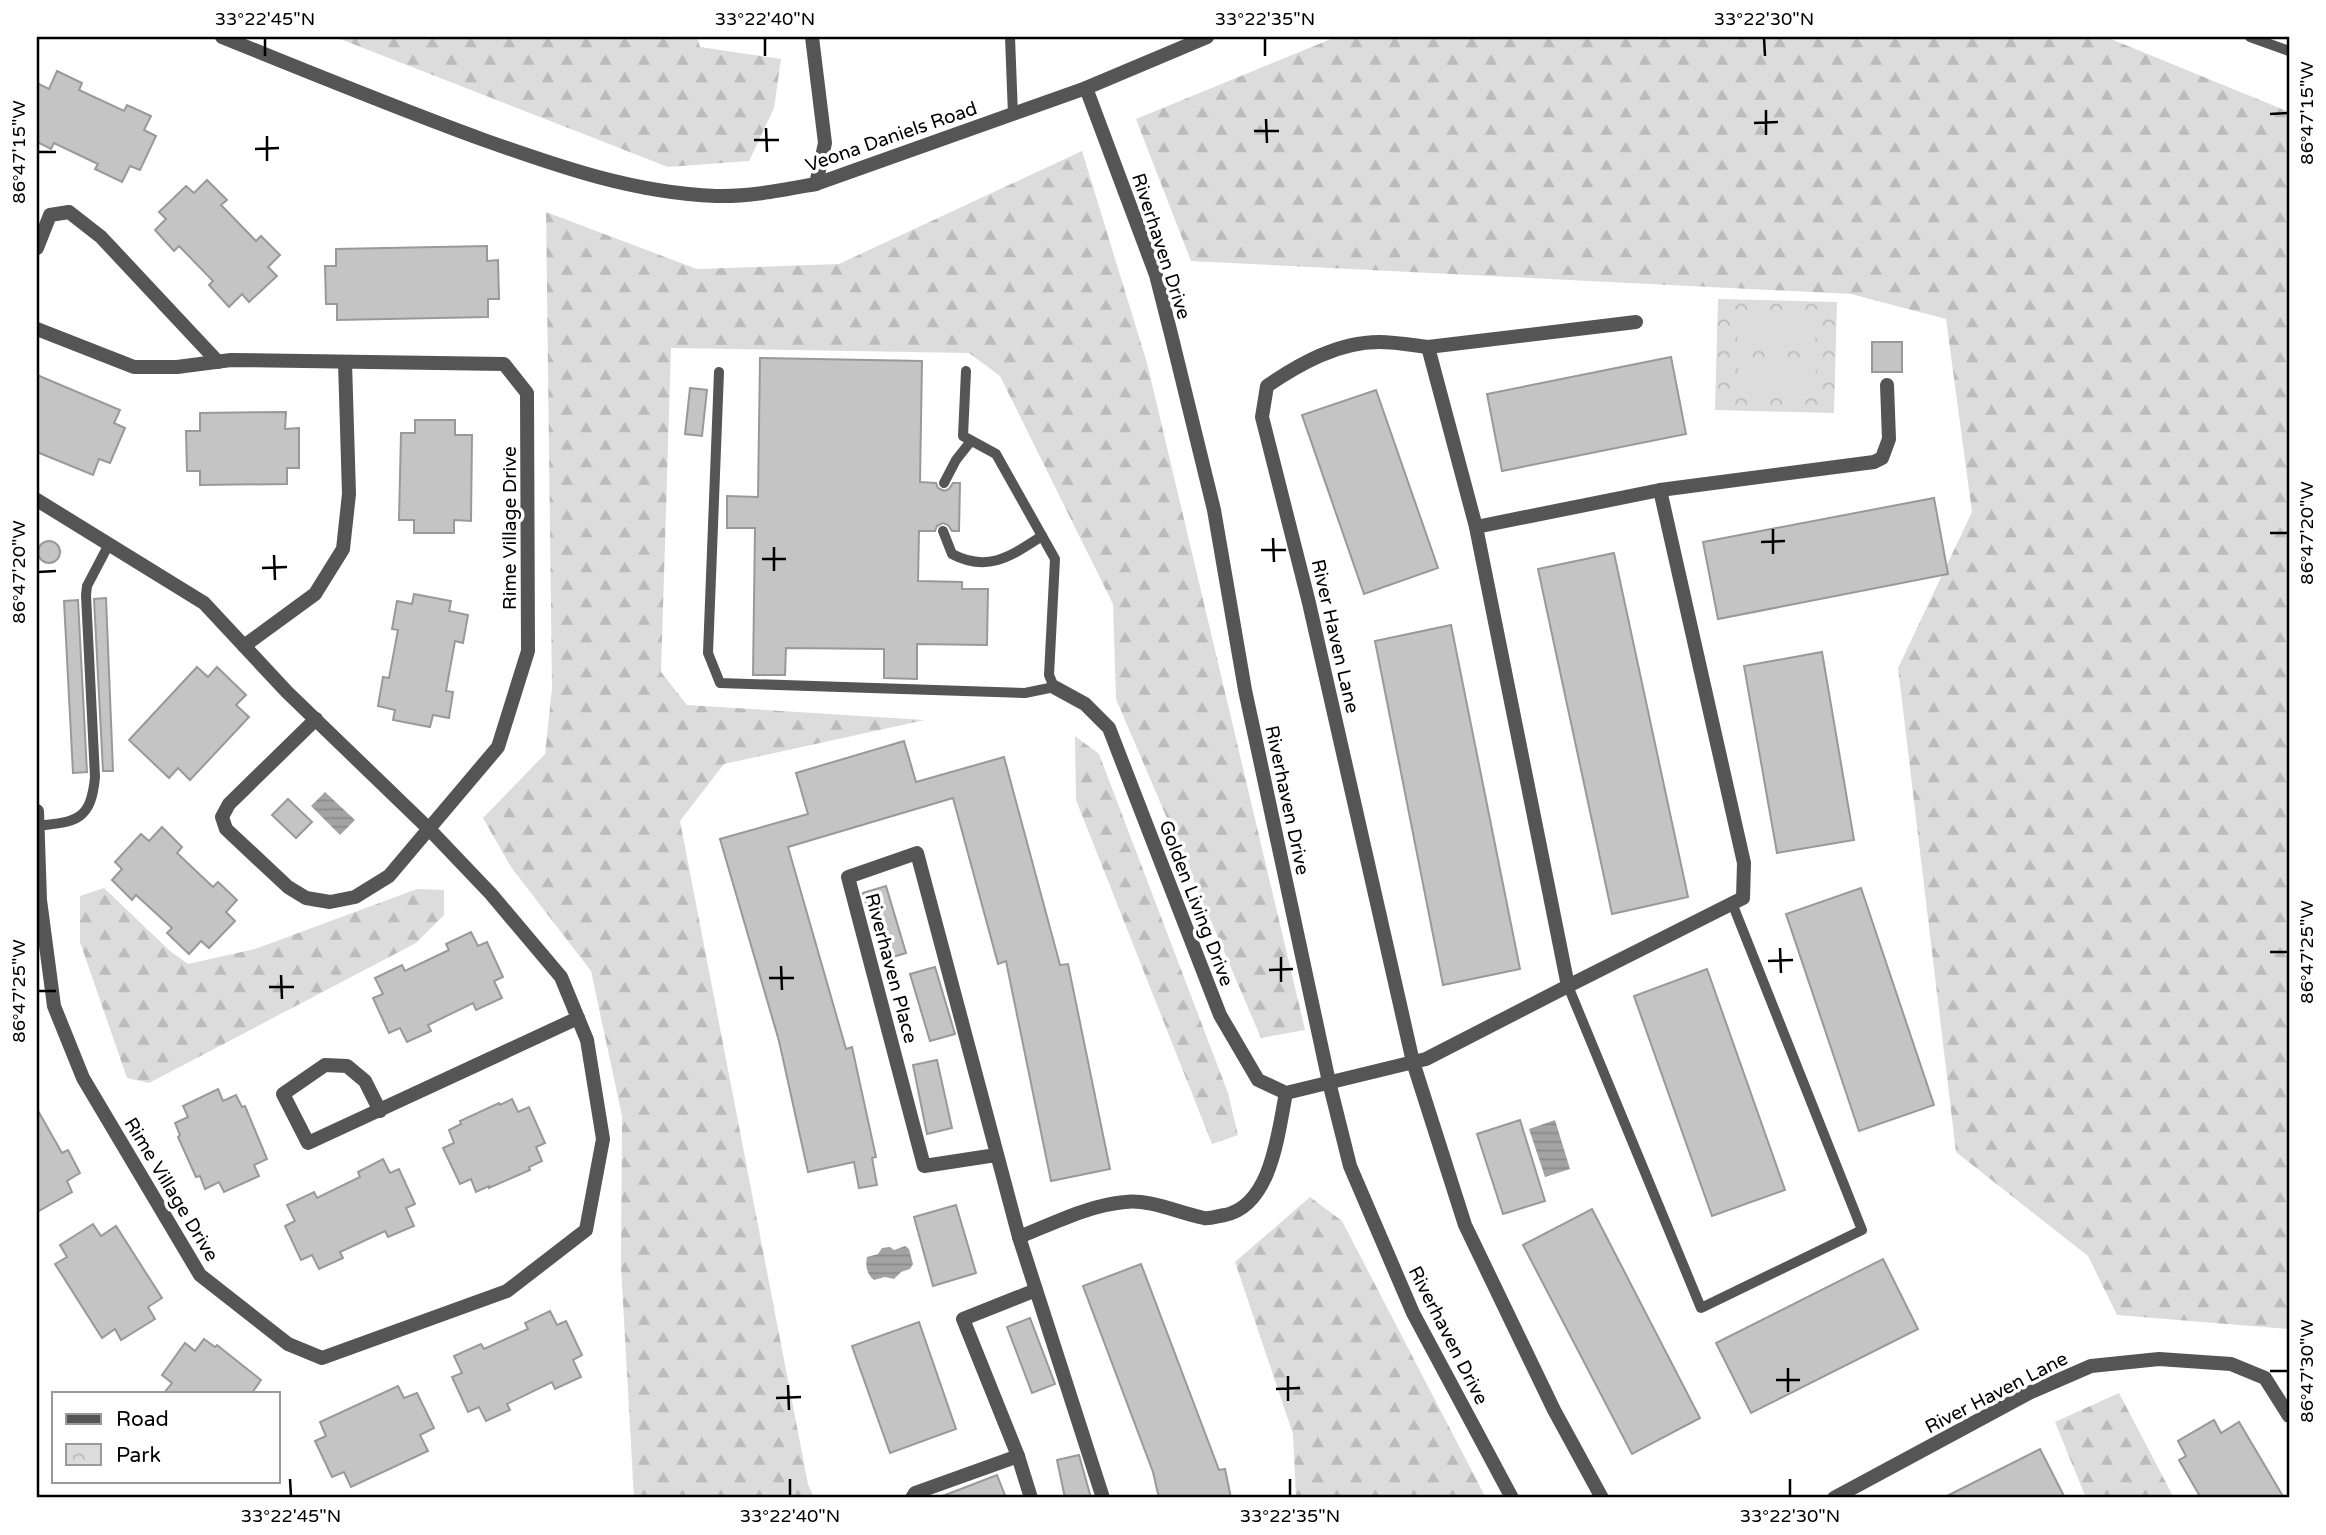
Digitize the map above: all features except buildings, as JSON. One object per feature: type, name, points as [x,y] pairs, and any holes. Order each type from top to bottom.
[{"type":"street","name":"Veona Daniels Road","points":[[222,37],[424,118],[547,163],[602,179],[664,192],[718,196],[774,192],[816,184],[1086,88],[1207,37]]},
{"type":"street","points":[[812,37],[825,143],[816,184]]},
{"type":"street","name":"Riverhaven Drive","points":[[1086,88],[1156,275],[1171,334],[1214,510],[1245,690],[1329,1082],[1350,1166],[1413,1312],[1512,1498]]},
{"type":"street","points":[[37,248],[50,215],[69,212],[101,236],[218,362]]},
{"type":"street","name":"River Haven Lane","points":[[1602,1498],[1554,1410],[1465,1225],[1413,1062],[1309,603],[1262,417],[1267,386],[1296,366],[1341,348],[1377,342],[1428,347],[1636,322]]},
{"type":"street","name":"Rime Village Drive","points":[[37,329],[134,367],[177,368],[218,362],[503,364],[527,393],[528,650],[498,747],[389,876],[355,897],[330,902],[306,898],[288,887],[226,829],[222,817],[229,804],[316,719]]},
{"type":"street","points":[[1428,347],[1476,527],[1568,986]]},
{"type":"street","points":[[244,646],[315,594],[343,549],[349,494],[345,362]]},
{"type":"street","points":[[1476,527],[1660,490],[1874,463],[1882,458],[1889,439],[1887,385]]},
{"type":"street","points":[[1018,1237],[1087,1211],[1126,1201],[1207,1219],[1234,1213],[1253,1199],[1273,1160],[1286,1093],[1426,1059],[1743,898],[1744,863],[1660,490]]},
{"type":"street","name":"Rime Village Drive","points":[[37,500],[204,603],[287,692],[430,830],[491,894],[561,977],[587,1040],[603,1139],[586,1230],[507,1291],[322,1359],[288,1344],[200,1275],[83,1078],[54,1006],[40,900],[37,811]]},
{"type":"street","name":"Golden Living Drive","points":[[1054,687],[1085,705],[1109,728],[1220,1015],[1258,1080],[1286,1093]]},
{"type":"street","name":"Riverhaven Place","points":[[996,1155],[924,1166],[848,877],[916,853],[1018,1237],[1102,1498]]},
{"type":"street","points":[[380,1111],[365,1081],[347,1066],[325,1065],[283,1094],[308,1143],[380,1111],[578,1018]]},
{"type":"street","points":[[1031,1498],[1018,1456],[963,1320],[1036,1290]]},
{"type":"street","name":"River Haven Lane","points":[[1834,1498],[2031,1392],[2091,1366],[2159,1359],[2231,1364],[2265,1378],[2289,1416]]},
{"type":"street","points":[[912,1498],[915,1493],[1018,1456]]},
{"type":"lane","points":[[1010,37],[1013,115]]},
{"type":"lane","points":[[2250,37],[2289,51]]},
{"type":"lane","points":[[719,372],[708,653],[720,683],[1025,693],[1054,687],[1049,675],[1055,559],[996,454],[963,436],[966,371]]},
{"type":"lane","points":[[944,483],[956,460],[971,441]]},
{"type":"lane","points":[[943,531],[952,554],[966,562],[982,564],[1011,556],[1042,536]]},
{"type":"lane","points":[[37,826],[65,823],[74,819],[82,815],[93,799],[95,777],[86,595],[109,544]]},
{"type":"lane","points":[[1568,986],[1701,1308],[1862,1230],[1732,903]]},
{"type":"green space","points":[[335,37],[697,37],[700,47],[781,59],[774,108],[749,161],[668,167]]},
{"type":"green space","points":[[1336,37],[2106,37],[2289,112],[2289,1329],[2117,1315],[2088,1256],[1956,1152],[1898,668],[1972,512],[1946,319],[1851,294],[1191,261],[1136,119]]},
{"type":"green space","points":[[1082,151],[1147,363],[1305,1030],[1261,1038],[1116,699],[1113,604],[1000,376],[969,353],[671,348],[661,672],[687,705],[925,720],[724,764],[680,821],[808,1484],[814,1498],[634,1498],[621,1266],[622,1116],[591,971],[511,867],[483,818],[545,754],[552,688],[546,212],[697,269],[839,264]]},
{"type":"green space","points":[[1718,299],[1837,302],[1834,413],[1715,410]]},
{"type":"green space","points":[[1738,314],[1816,315],[1815,350],[1737,349]]},
{"type":"green space","points":[[1738,361],[1816,362],[1815,398],[1737,396]]},
{"type":"green space","points":[[1075,736],[1099,754],[1228,1093],[1238,1135],[1212,1144],[1076,800]]},
{"type":"green space","points":[[104,888],[170,951],[188,964],[255,949],[417,889],[444,890],[444,915],[416,943],[149,1083],[127,1078],[80,942],[80,896]]},
{"type":"green space","points":[[1310,1197],[1342,1221],[1486,1498],[1296,1498],[1293,1434],[1235,1262]]},
{"type":"green space","points":[[2119,1393],[2174,1498],[2086,1498],[2055,1422]]},
{"type":"shaded area","points":[[325,792],[355,820],[340,835],[311,806]]},
{"type":"shaded area","points":[[1555,1120],[1570,1169],[1545,1177],[1529,1129]]},
{"type":"shaded area","points":[[905,1246],[909,1249],[913,1264],[910,1269],[901,1272],[894,1279],[885,1277],[874,1280],[867,1270],[867,1257],[878,1254],[882,1248],[890,1247],[894,1250]]}]
